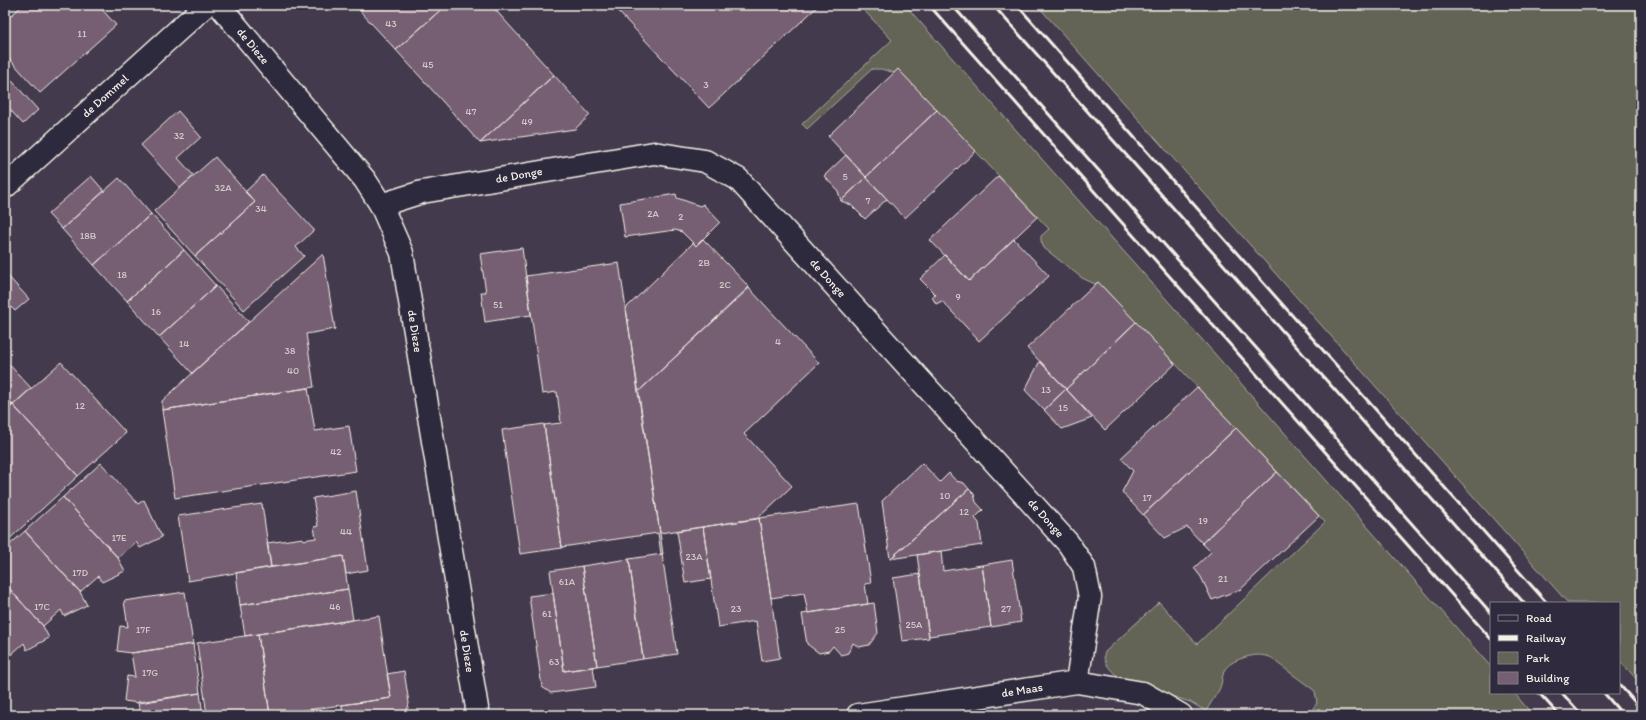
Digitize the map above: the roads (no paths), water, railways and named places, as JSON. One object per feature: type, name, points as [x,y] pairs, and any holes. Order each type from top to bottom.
[{"type":"street","name":"de Dommel","points":[[5,187],[206,5]]},
{"type":"street","name":"de Dieze","points":[[218,5],[365,180],[381,205],[402,253],[477,708],[476,715]]},
{"type":"street","name":"de Donge","points":[[381,205],[422,192],[654,153],[705,161],[738,179],[1068,543],[1084,567],[1090,597],[1077,682]]},
{"type":"street","name":"de Maas","points":[[858,715],[1077,682],[1143,693],[1181,715]]},
{"type":"railway","points":[[929,5],[1490,638]]},
{"type":"railway","points":[[952,5],[1490,612]]},
{"type":"railway","points":[[993,5],[1523,602]]},
{"type":"railway","points":[[1017,5],[1546,602]]},
{"type":"railway","points":[[1620,685],[1641,709]]},
{"type":"railway","points":[[1540,694],[1559,715]]},
{"type":"railway","points":[[1563,694],[1582,715]]},
{"type":"railway","points":[[1605,694],[1623,715]]}]
